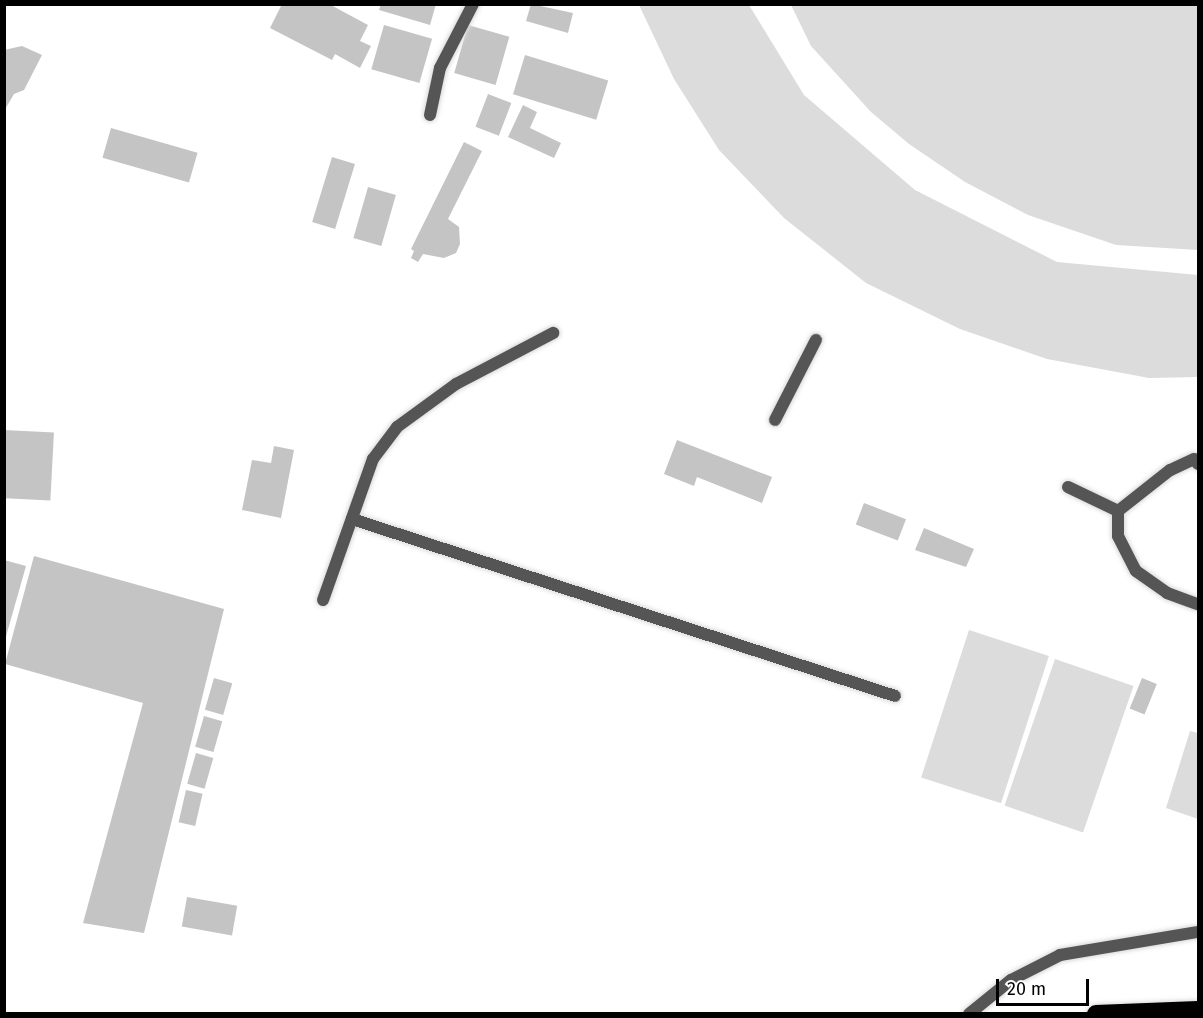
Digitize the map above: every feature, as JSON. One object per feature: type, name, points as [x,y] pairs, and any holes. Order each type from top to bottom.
[{"type":"highway","points":[[1096,1014],[1198,1010]]},
{"type":"street","points":[[430,115],[440,68],[473,4]]},
{"type":"street","points":[[323,600],[373,459],[397,427],[456,384],[553,333]]},
{"type":"street","points":[[775,420],[816,340]]},
{"type":"street","points":[[1197,459],[1146,485],[1118,511],[1118,536],[1136,571],[1167,593],[1198,604]]},
{"type":"street","points":[[1068,487],[1118,511]]},
{"type":"street","points":[[352,519],[895,696]]},
{"type":"street","points":[[969,1014],[1011,981],[1060,955],[1198,932]]},
{"type":"shaded area","points":[[639,5],[749,5],[804,95],[915,190],[1057,262],[1198,275],[1198,377],[1149,378],[1047,359],[960,329],[866,283],[784,218],[719,150],[674,79]]},
{"type":"shaded area","points":[[791,5],[1198,5],[1198,250],[1116,245],[1028,215],[965,182],[909,144],[871,112],[811,46]]},
{"type":"shaded area","points":[[969,630],[1049,656],[1001,803],[921,777]]},
{"type":"shaded area","points":[[1055,659],[1133,686],[1083,833],[1005,806]]},
{"type":"shaded area","points":[[1190,731],[1198,733],[1198,819],[1166,808]]},
{"type":"building","points":[[282,4],[329,4],[368,25],[360,41],[371,46],[360,68],[335,54],[332,60],[270,28]]},
{"type":"building","points":[[381,4],[436,4],[430,25],[379,10]]},
{"type":"building","points":[[531,4],[573,13],[568,33],[526,21]]},
{"type":"building","points":[[384,25],[432,39],[419,83],[371,69]]},
{"type":"building","points":[[468,25],[509,37],[496,85],[454,73]]},
{"type":"building","points":[[22,46],[42,55],[24,90],[14,94],[4,111],[4,50]]},
{"type":"building","points":[[525,55],[608,80],[596,120],[513,94]]},
{"type":"building","points":[[488,94],[511,103],[499,136],[475,127]]},
{"type":"building","points":[[523,105],[537,112],[530,128],[561,143],[554,158],[508,137]]},
{"type":"building","points":[[111,128],[198,153],[189,183],[102,158]]},
{"type":"building","points":[[464,142],[482,151],[448,219],[459,227],[460,244],[456,253],[444,258],[423,254],[418,262],[411,258],[414,251],[411,249]]},
{"type":"building","points":[[332,157],[355,164],[335,229],[312,222]]},
{"type":"building","points":[[368,187],[396,195],[381,246],[353,238]]},
{"type":"building","points":[[4,430],[54,433],[50,501],[4,498]]},
{"type":"building","points":[[677,440],[772,477],[762,503],[697,477],[694,486],[664,474]]},
{"type":"building","points":[[274,446],[294,450],[281,518],[242,510],[252,460],[271,463]]},
{"type":"building","points":[[864,503],[906,519],[898,541],[856,524]]},
{"type":"building","points":[[924,528],[974,549],[966,567],[915,550]]},
{"type":"building","points":[[34,556],[224,609],[144,933],[83,923],[143,703],[5,664]]},
{"type":"building","points":[[4,560],[26,566],[5,640],[4,640]]},
{"type":"building","points":[[214,678],[232,683],[223,715],[205,710]]},
{"type":"building","points":[[1142,678],[1157,684],[1144,715],[1130,709]]},
{"type":"building","points":[[204,716],[222,721],[213,752],[195,747]]},
{"type":"building","points":[[196,753],[213,758],[204,789],[187,784]]},
{"type":"building","points":[[186,790],[203,794],[195,826],[179,822]]},
{"type":"building","points":[[187,897],[237,906],[232,935],[182,927]]}]
